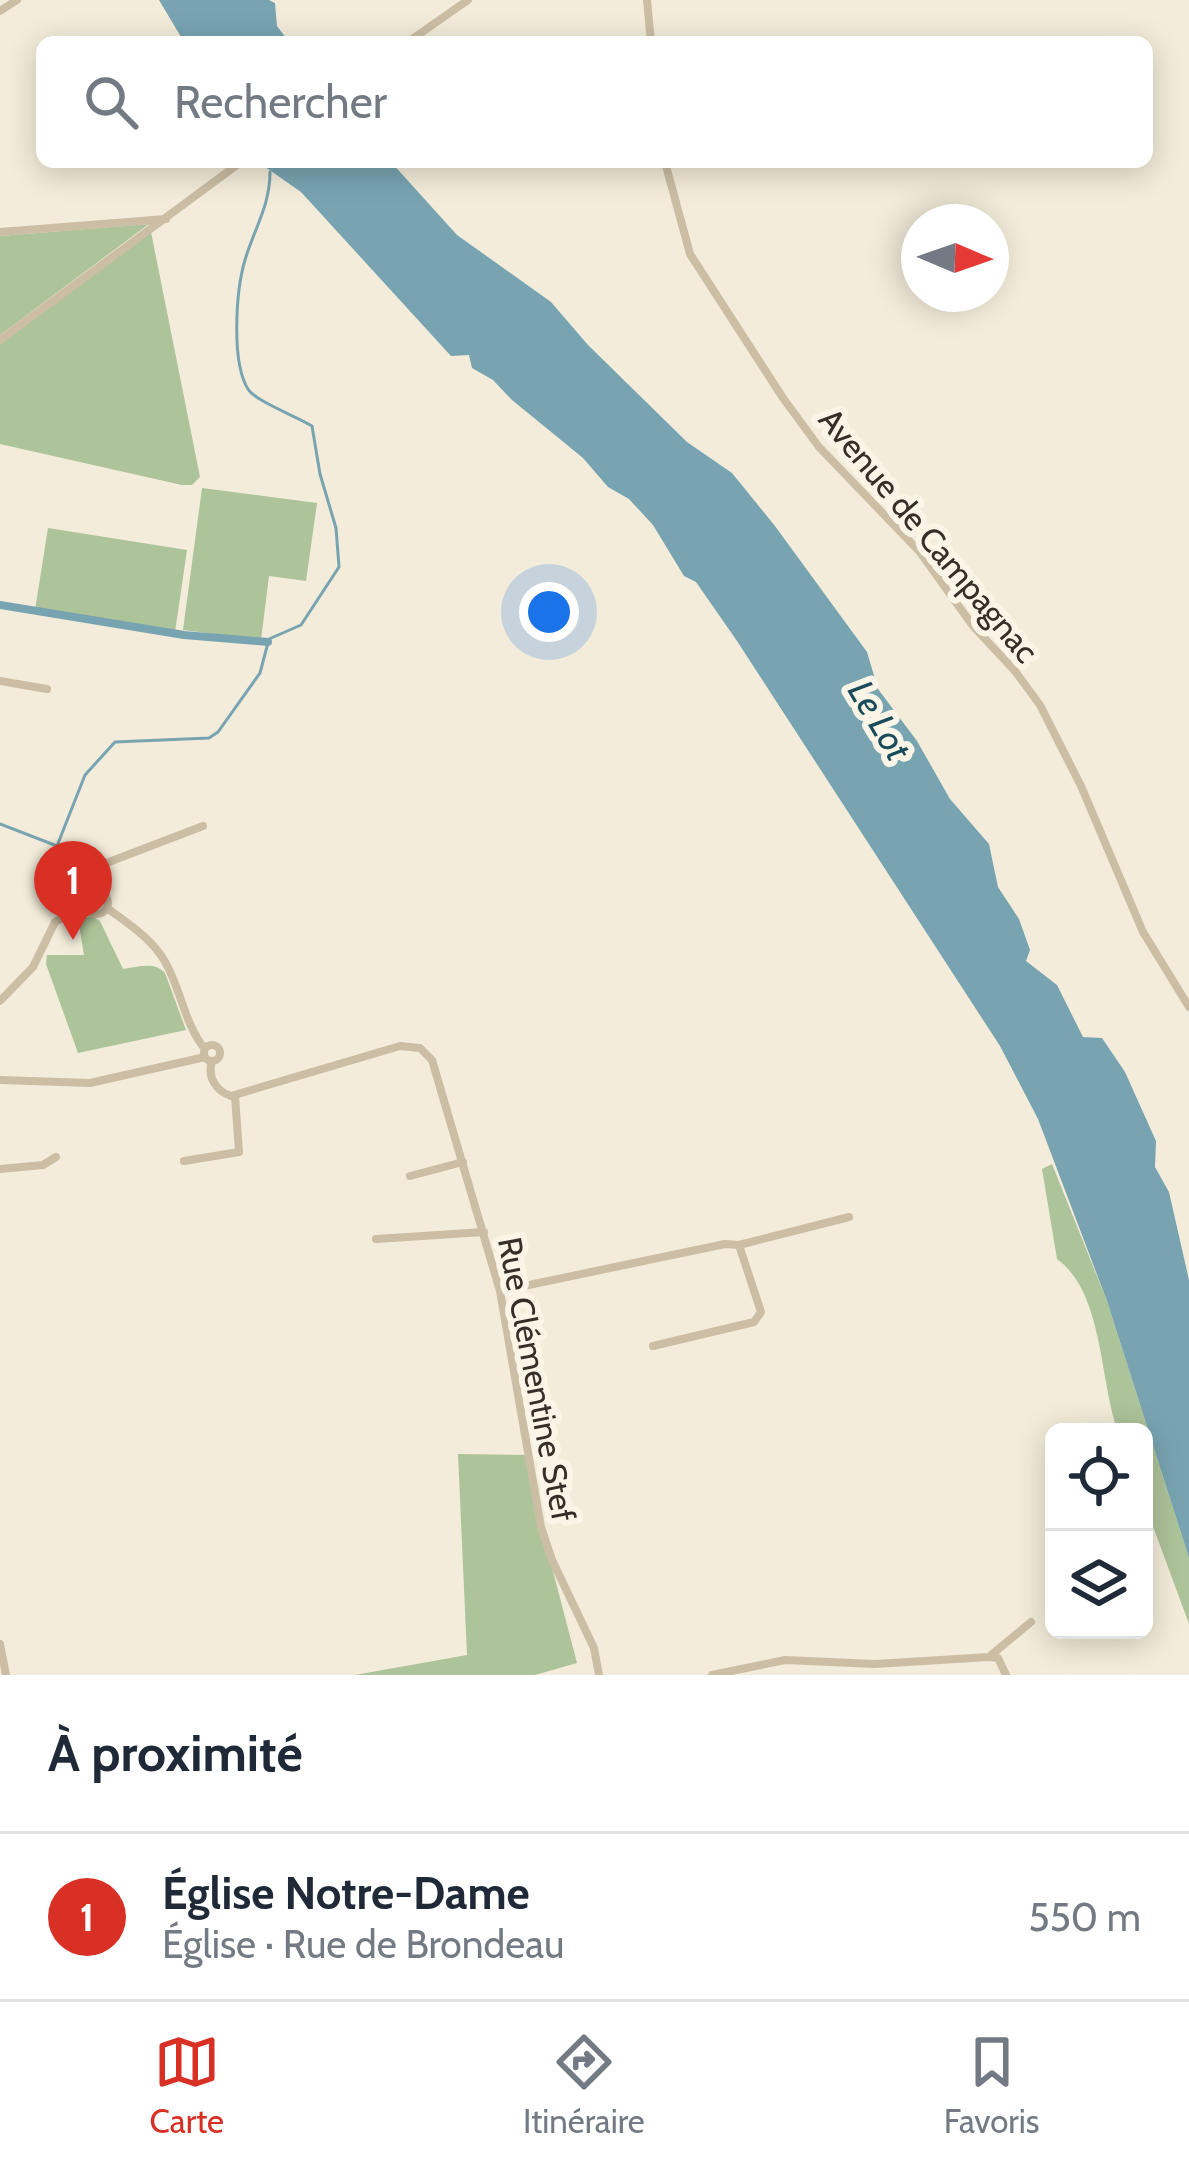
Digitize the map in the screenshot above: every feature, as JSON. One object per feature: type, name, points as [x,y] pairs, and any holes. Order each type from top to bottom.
[{"type":"street","points":[[0,11],[16,0]]},
{"type":"street","points":[[417,36],[468,0]]},
{"type":"street","points":[[647,0],[650,36]]},
{"type":"street","points":[[0,340],[234,168]]},
{"type":"street","name":"Avenue de Campagnac","points":[[667,168],[690,254],[769,377],[819,447],[919,551],[1040,706],[1081,786],[1144,932],[1189,1007]]},
{"type":"street","points":[[0,232],[170,218]]},
{"type":"street","points":[[0,681],[47,689]]},
{"type":"street","points":[[184,1161],[238,1151],[235,1096],[214,1085],[207,1056],[165,961],[140,932],[107,908],[95,876],[101,865],[203,826]]},
{"type":"street","points":[[0,1001],[33,968],[55,922],[86,904],[89,895],[102,893]]},
{"type":"street","points":[[86,904],[97,914],[107,908]]},
{"type":"street","name":"Rue Clémentine Stef","points":[[235,1096],[411,1045],[432,1060],[500,1291],[541,1527],[594,1648],[599,1675]]},
{"type":"street","points":[[0,1080],[90,1083],[207,1056]]},
{"type":"street","points":[[0,1168],[43,1165],[56,1157]]},
{"type":"street","points":[[410,1175],[463,1162]]},
{"type":"street","points":[[500,1291],[724,1244],[740,1245],[849,1216]]},
{"type":"street","points":[[376,1239],[484,1232]]},
{"type":"street","points":[[653,1346],[754,1322],[761,1312],[740,1245]]},
{"type":"street","points":[[989,1657],[1031,1622]]},
{"type":"street","points":[[0,1644],[6,1675]]},
{"type":"street","points":[[712,1675],[785,1660],[875,1664],[989,1657],[998,1658],[1006,1675]]},
{"type":"green space","points":[[149,224],[0,335],[0,236]]},
{"type":"green space","points":[[151,232],[200,477],[192,485],[182,485],[0,444],[0,340]]},
{"type":"green space","points":[[202,488],[317,503],[306,581],[269,576],[261,640],[183,630]]},
{"type":"green space","points":[[48,528],[187,550],[175,632],[35,610]]},
{"type":"green space","points":[[92,916],[100,921],[123,969],[151,966],[165,973],[186,1030],[78,1053],[46,964],[47,955],[84,955],[78,919]]},
{"type":"green space","points":[[1052,1164],[1107,1301],[1146,1423],[1115,1423],[1092,1315],[1084,1293],[1057,1259],[1042,1169]]},
{"type":"green space","points":[[1153,1445],[1189,1558],[1189,1624],[1153,1526]]},
{"type":"green space","points":[[458,1454],[531,1455],[543,1533],[577,1663],[535,1675],[355,1675],[467,1655]]},
{"type":"water","points":[[159,0],[269,0],[275,3],[277,26],[284,36],[180,36]]},
{"type":"water","name":"Le Lot","points":[[267,168],[396,168],[457,235],[551,302],[687,442],[732,473],[867,652],[878,689],[917,741],[950,799],[989,844],[998,887],[1019,919],[1030,950],[1026,961],[1057,985],[1083,1037],[1102,1038],[1125,1072],[1156,1141],[1155,1167],[1169,1192],[1189,1280],[1189,1558],[1153,1445],[1153,1423],[1146,1423],[1107,1301],[1038,1119],[1000,1046],[737,641],[696,582],[684,576],[653,525],[629,499],[608,487],[583,458],[493,380],[472,368],[469,355],[451,356],[301,192]]},
{"type":"waterway","points":[[0,824],[57,846],[85,775],[115,742],[209,738],[218,732],[260,673],[269,639],[301,625],[339,567],[336,528],[312,426],[252,394],[239,362],[242,273],[270,172]]},
{"type":"waterway","points":[[0,605],[184,635],[268,642]]},
{"type":"place","name":"Église Notre-Dame","points":[[73,940]]}]
